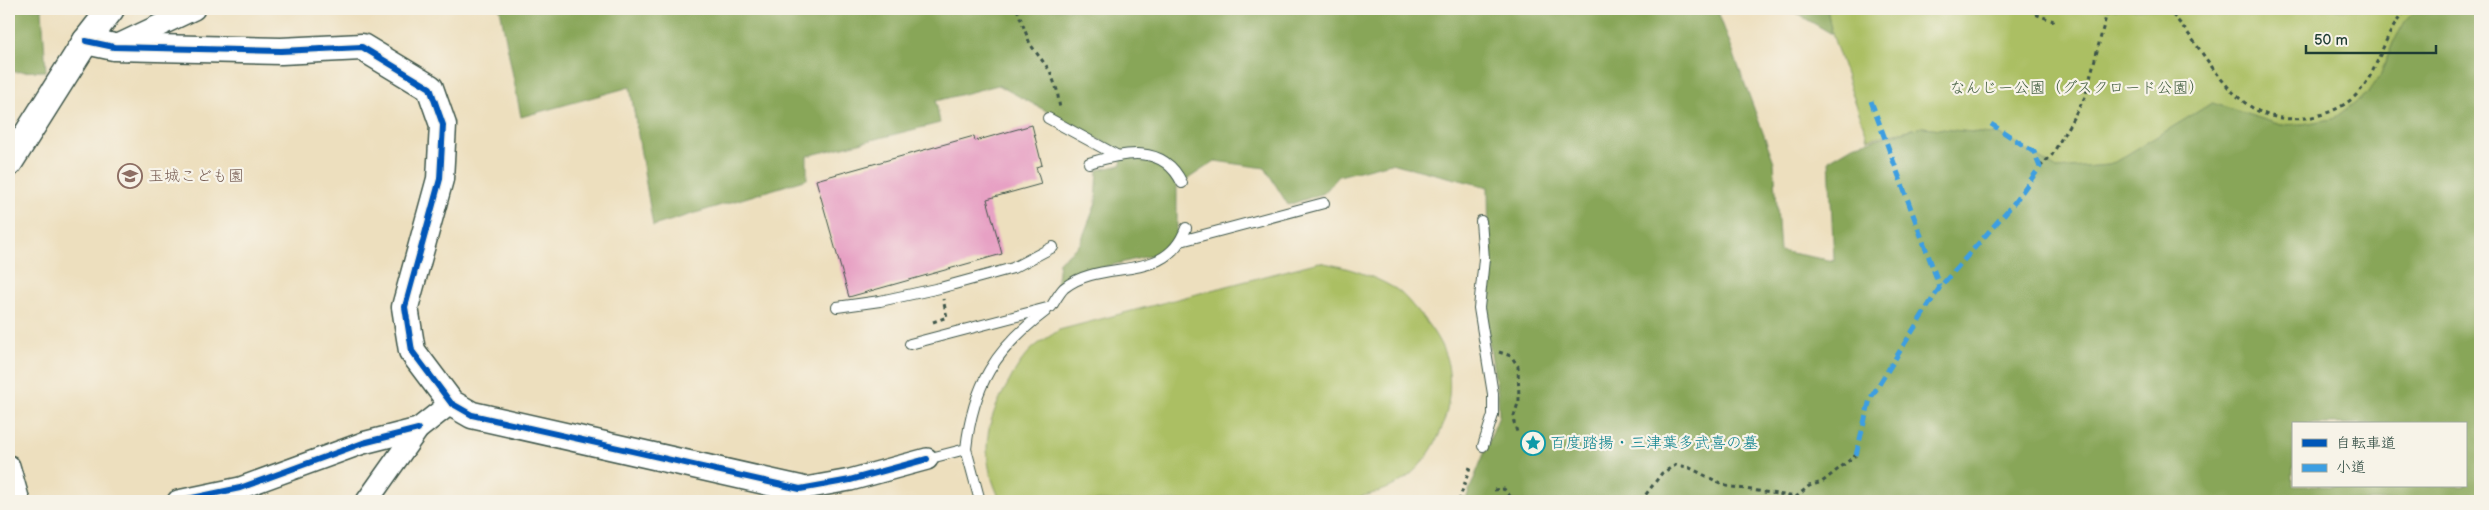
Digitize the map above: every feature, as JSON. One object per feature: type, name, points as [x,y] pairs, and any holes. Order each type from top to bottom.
[{"type":"street","points":[[9,163],[86,40],[111,9]]},
{"type":"street","points":[[114,47],[194,9]]},
{"type":"street","points":[[86,40],[114,47],[281,51],[362,47],[430,88],[443,125],[440,179],[405,306],[412,351],[451,404],[472,415],[796,495],[927,459]]},
{"type":"street","points":[[367,501],[418,429],[451,404]]},
{"type":"street","points":[[178,501],[240,488],[363,443],[418,429]]},
{"type":"street","points":[[9,466],[19,501]]},
{"type":"lane","points":[[1051,119],[1118,156]]},
{"type":"lane","points":[[1088,163],[1118,156],[1145,153],[1163,160],[1179,177],[1182,183]]},
{"type":"lane","points":[[1182,241],[1324,203]]},
{"type":"lane","points":[[1482,220],[1484,259],[1478,308],[1493,394],[1493,415],[1483,446]]},
{"type":"lane","points":[[980,501],[966,449],[969,419],[978,390],[993,362],[1010,342],[1051,307],[1064,289],[1081,279],[1158,261],[1171,254],[1182,241],[1186,228]]},
{"type":"lane","points":[[836,307],[880,301],[940,288],[1013,268],[1053,247]]},
{"type":"lane","points":[[910,344],[1051,307]]},
{"type":"lane","points":[[927,459],[966,449]]},
{"type":"path","points":[[1017,9],[1030,44],[1050,72],[1057,90],[1061,109],[1051,119]]},
{"type":"path","points":[[2030,9],[2056,22]]},
{"type":"path","points":[[2040,167],[2052,155],[2085,97],[2108,9]]},
{"type":"path","points":[[2167,9],[2183,25],[2230,91],[2241,101],[2262,113],[2283,118],[2307,118],[2328,114],[2362,89],[2378,66],[2392,30],[2408,9]]},
{"type":"path","points":[[931,323],[947,317],[940,288]]},
{"type":"path","points":[[1497,346],[1500,353],[1511,356],[1518,366],[1519,400],[1513,419],[1517,432]]},
{"type":"path","points":[[1641,501],[1662,473],[1676,465],[1688,467],[1726,486],[1796,496],[1809,486],[1822,482],[1856,455]]},
{"type":"path","points":[[1459,501],[1470,467]]},
{"type":"path","points":[[1494,490],[1504,489],[1514,501]]},
{"type":"green space","points":[[9,9],[42,9],[46,71],[9,72]]},
{"type":"green space","points":[[500,9],[1717,9],[1774,162],[1780,251],[1834,261],[1829,160],[1856,144],[1922,127],[2001,135],[2057,169],[2110,165],[2212,103],[2281,125],[2303,124],[2333,119],[2369,92],[2380,76],[2393,43],[2406,20],[2418,9],[2480,9],[2480,501],[1465,501],[1499,416],[1498,394],[1483,308],[1489,257],[1488,187],[1391,163],[1339,176],[1324,193],[1288,205],[1265,168],[1215,161],[1177,186],[1177,237],[1161,253],[1080,273],[1056,287],[1059,262],[1080,244],[1096,203],[1098,170],[1121,165],[1122,152],[998,85],[936,101],[940,123],[807,156],[807,179],[653,226],[630,87],[521,117]]},
{"type":"green space","points":[[1789,9],[1827,9],[1832,34]]},
{"type":"green space","name":"なんじー公園（グスクロード公園）","points":[[1827,9],[2418,9],[2406,20],[2393,43],[2380,76],[2369,92],[2333,119],[2303,124],[2281,125],[2212,103],[2110,165],[2057,169],[2000,135],[1922,127],[1868,139],[1832,34]]},
{"type":"green space","points":[[1319,262],[1358,272],[1397,290],[1428,324],[1443,350],[1448,365],[1450,381],[1449,396],[1442,428],[1427,456],[1418,468],[1406,478],[1383,490],[1342,501],[1001,501],[989,470],[987,440],[990,426],[1001,397],[1019,364],[1036,345],[1059,330]]},
{"type":"building","points":[[1032,125],[1042,165],[1036,167],[1041,184],[987,199],[1002,254],[849,297],[816,180],[974,136],[975,141]]},
{"type":"marked path","points":[[1871,101],[1940,287]]},
{"type":"marked path","points":[[1856,455],[1870,399],[1940,287],[2014,203],[2040,167],[2034,152],[1991,124]]},
{"type":"cycle path","points":[[86,41],[114,47],[281,51],[362,47],[430,88],[443,125],[440,179],[405,307],[412,351],[451,403],[472,415],[800,489],[850,480],[927,459]]},
{"type":"cycle path","points":[[178,501],[240,488],[363,443],[418,429]]},
{"type":"place","name":"玉城こども園","points":[[130,176]]},
{"type":"place","name":"百度踏揚・三津葉多武喜の墓","points":[[1533,443]]}]
